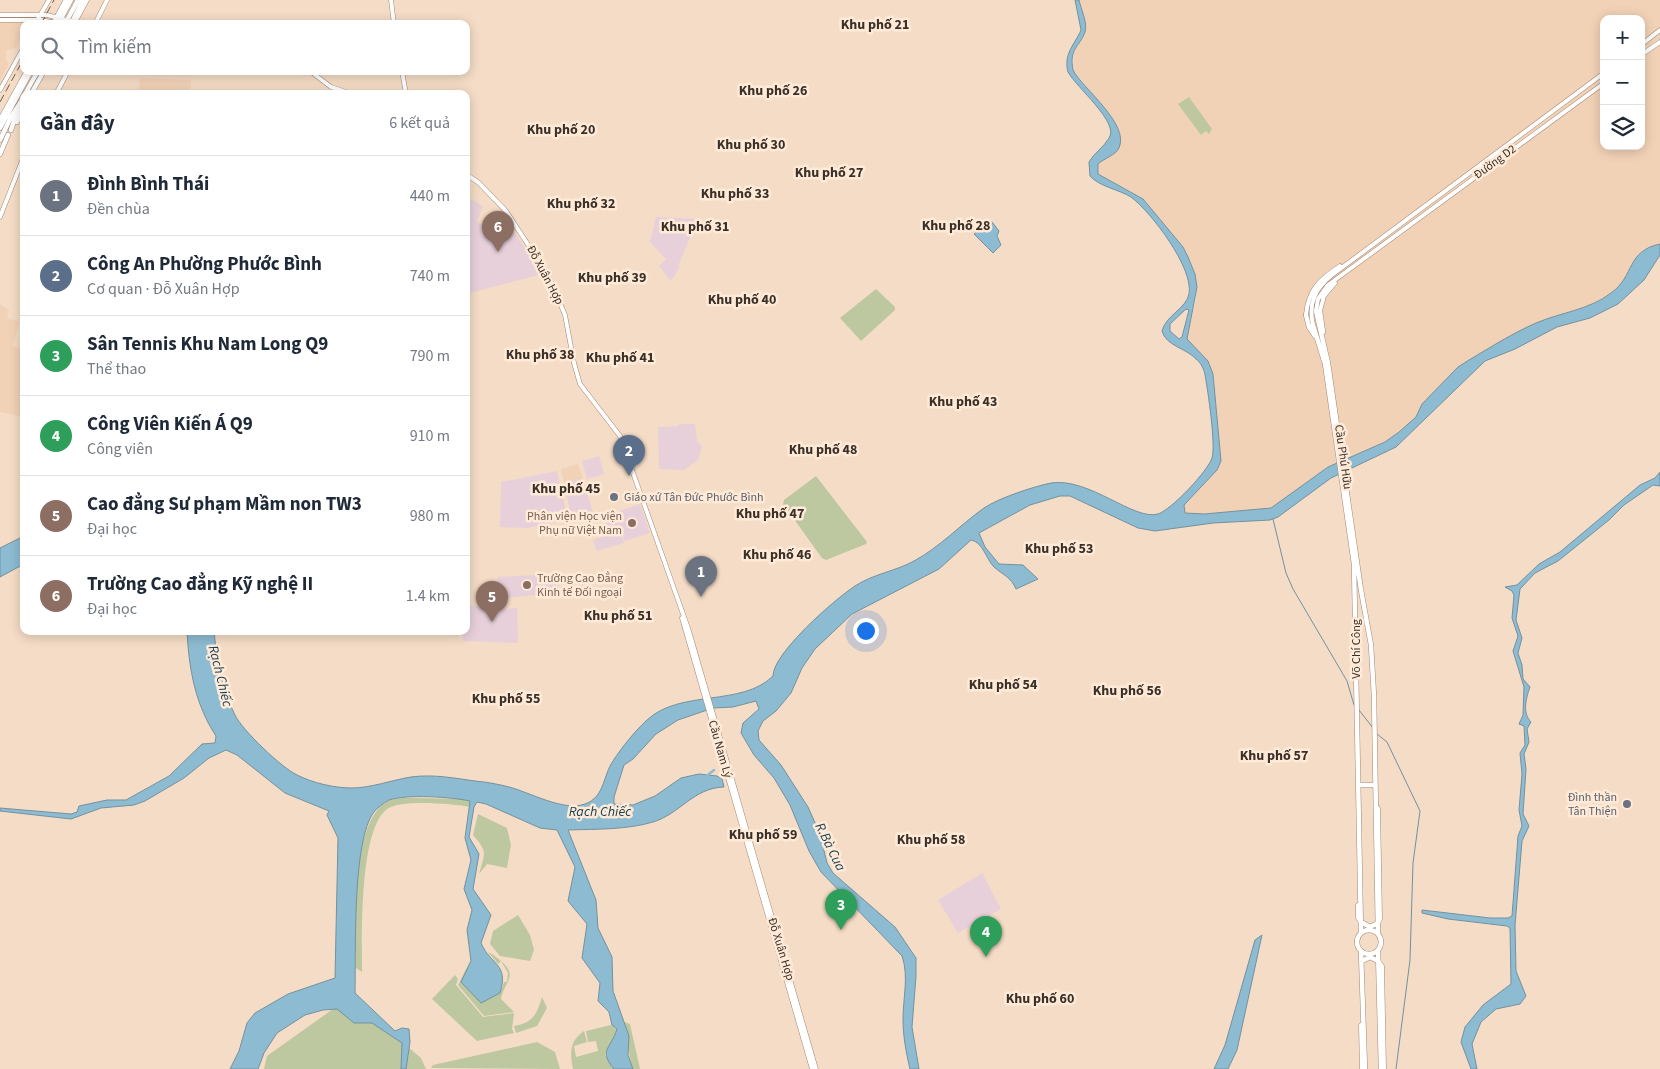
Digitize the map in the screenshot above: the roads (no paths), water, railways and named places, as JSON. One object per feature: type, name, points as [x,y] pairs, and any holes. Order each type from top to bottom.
[{"type":"highway","points":[[58,20],[66,0]]},
{"type":"highway","points":[[59,17],[71,0]]},
{"type":"highway","points":[[71,20],[71,13],[81,1]]},
{"type":"highway","points":[[72,20],[81,1]]},
{"type":"highway","points":[[0,120],[25,75]]},
{"type":"highway","points":[[0,128],[29,75]]},
{"type":"highway","points":[[28,90],[36,75]]},
{"type":"highway","points":[[33,90],[42,75]]},
{"type":"highway","points":[[0,140],[11,117],[20,109]]},
{"type":"highway","points":[[13,128],[20,112]]},
{"type":"highway","points":[[0,154],[8,135]]},
{"type":"highway","points":[[1318,311],[1321,342]]},
{"type":"highway","points":[[1306,315],[1309,326],[1321,342]]},
{"type":"highway","points":[[1313,326],[1321,342]]},
{"type":"highway","name":"Cầu Phú Hữu","points":[[1321,342],[1327,363],[1354,552]]},
{"type":"highway","name":"Võ Chí Công","points":[[1354,552],[1372,659],[1376,770],[1378,932]]},
{"type":"highway","name":"Võ Chí Công","points":[[1354,552],[1361,931]]},
{"type":"highway","points":[[1359,786],[1375,785]]},
{"type":"highway","points":[[1361,922],[1370,927],[1378,923]]},
{"type":"highway","points":[[1364,1069],[1362,953],[1356,943],[1361,931],[1372,930],[1378,932],[1381,942],[1378,961],[1382,1069]]},
{"type":"highway","points":[[1362,953],[1378,952]]},
{"type":"highway","points":[[1362,961],[1370,957],[1378,961]]},
{"type":"main road","points":[[39,20],[50,0]]},
{"type":"main road","points":[[97,20],[107,0]]},
{"type":"main road","points":[[391,0],[394,20]]},
{"type":"main road","points":[[0,15],[39,20]]},
{"type":"main road","points":[[0,20],[39,20],[59,17],[66,20]]},
{"type":"main road","points":[[1645,42],[1660,31]]},
{"type":"main road","points":[[1645,52],[1660,42]]},
{"type":"main road","points":[[0,90],[20,54]]},
{"type":"main road","points":[[58,90],[66,75]]},
{"type":"main road","points":[[315,75],[331,87],[340,90]]},
{"type":"main road","points":[[403,75],[405,90]]},
{"type":"main road","name":"Đường D2","points":[[1313,326],[1312,304],[1319,287],[1383,236],[1454,186],[1600,75]]},
{"type":"main road","name":"Đường D2","points":[[1318,311],[1318,299],[1328,285],[1600,86]]},
{"type":"main road","points":[[6,141],[13,128]]},
{"type":"main road","points":[[0,217],[20,166]]},
{"type":"main road","name":"Đỗ Xuân Hợp","points":[[470,177],[506,211],[549,278],[565,315],[580,384],[620,436],[682,613],[698,668]]},
{"type":"main road","points":[[1464,178],[1467,183]]},
{"type":"main road","points":[[1389,232],[1393,238]]},
{"type":"main road","name":"Đường D2","points":[[1306,315],[1309,297],[1322,278],[1383,236]]},
{"type":"main road","name":"Cầu Nam Lý","points":[[698,668],[745,830]]},
{"type":"main road","name":"Võ Chí Công","points":[[1358,746],[1356,750],[1358,918],[1361,922]]},
{"type":"main road","name":"Võ Chí Công","points":[[1376,770],[1380,887],[1378,923]]},
{"type":"main road","name":"Đỗ Xuân Hợp","points":[[745,830],[814,1069]]},
{"type":"water","name":"Rạch Chiếc","points":[[1075,0],[1079,0],[1086,29],[1073,53],[1073,70],[1112,118],[1118,128],[1121,139],[1119,148],[1098,164],[1098,174],[1143,199],[1183,247],[1195,274],[1197,287],[1187,339],[1208,361],[1213,374],[1221,461],[1217,470],[1184,505],[1185,513],[1204,514],[1271,508],[1328,467],[1385,442],[1399,432],[1416,417],[1422,404],[1458,367],[1527,327],[1603,299],[1619,286],[1636,258],[1649,247],[1660,244],[1660,255],[1644,280],[1618,304],[1590,318],[1557,327],[1515,349],[1485,361],[1396,447],[1331,478],[1278,517],[1270,520],[1213,523],[1155,531],[1138,528],[1070,496],[1060,496],[1030,505],[979,533],[985,547],[999,564],[1023,565],[1038,579],[1016,589],[1009,579],[991,564],[979,544],[971,540],[939,569],[852,614],[815,649],[802,668],[791,693],[776,711],[763,721],[758,731],[759,740],[781,765],[808,807],[820,834],[827,863],[833,873],[895,927],[916,958],[912,1027],[919,1069],[910,1069],[905,1044],[903,1019],[905,971],[902,956],[821,872],[809,851],[790,805],[774,778],[754,755],[741,733],[743,723],[759,709],[756,701],[733,707],[713,708],[678,720],[656,734],[633,759],[624,765],[614,797],[614,804],[633,805],[655,796],[681,778],[699,774],[717,776],[722,779],[724,787],[713,788],[695,796],[663,818],[643,825],[622,828],[568,830],[596,900],[598,928],[612,957],[613,991],[629,1036],[628,1055],[633,1069],[614,1069],[607,1058],[607,1049],[617,1029],[612,1025],[609,1012],[598,1001],[600,983],[582,958],[587,924],[568,901],[575,867],[557,830],[540,828],[486,804],[477,802],[474,807],[469,837],[479,854],[473,889],[491,915],[481,943],[485,951],[498,965],[502,976],[500,993],[481,1003],[461,982],[471,961],[467,930],[472,910],[464,889],[471,860],[465,838],[470,801],[441,797],[418,797],[389,800],[374,812],[367,826],[362,847],[357,898],[355,993],[395,1031],[402,1028],[409,1029],[410,1042],[406,1069],[401,1069],[402,1043],[372,1023],[354,1023],[337,1009],[323,1010],[305,1015],[277,1033],[264,1053],[258,1069],[230,1069],[239,1051],[247,1023],[255,1013],[288,994],[335,978],[338,838],[327,815],[329,811],[285,793],[237,755],[226,750],[209,758],[184,778],[145,801],[134,805],[101,808],[71,819],[0,811],[0,808],[71,814],[77,812],[79,806],[107,800],[126,800],[169,776],[202,744],[215,743],[216,736],[203,711],[194,686],[187,635],[215,635],[220,674],[226,695],[239,722],[273,757],[290,771],[303,778],[331,786],[352,788],[367,787],[411,777],[443,777],[501,785],[557,803],[577,806],[592,801],[600,791],[610,767],[620,750],[647,720],[661,710],[676,704],[745,692],[760,686],[773,676],[783,654],[806,627],[846,593],[862,582],[907,564],[923,555],[990,504],[1035,487],[1051,483],[1066,483],[1095,492],[1136,511],[1158,514],[1180,498],[1204,472],[1212,458],[1213,451],[1205,373],[1202,366],[1192,355],[1172,344],[1162,331],[1164,325],[1184,304],[1189,294],[1189,283],[1185,270],[1169,241],[1139,204],[1126,194],[1099,183],[1090,176],[1089,162],[1107,141],[1111,131],[1103,114],[1068,72],[1067,60],[1070,50],[1081,30]],"holes":[[[1186,309],[1189,310],[1182,337],[1179,339],[1170,331],[1170,324]]]},
{"type":"water","points":[[988,221],[992,222],[999,231],[997,236],[1001,245],[993,253],[974,234]]},
{"type":"water","points":[[1660,472],[1660,486],[1653,485],[1624,505],[1609,520],[1558,561],[1535,573],[1520,589],[1516,620],[1522,638],[1518,653],[1522,665],[1523,679],[1530,687],[1526,701],[1526,714],[1531,722],[1527,729],[1529,742],[1524,754],[1526,769],[1523,814],[1529,826],[1522,841],[1515,925],[1516,971],[1526,996],[1520,1004],[1496,1009],[1481,1022],[1472,1044],[1477,1069],[1471,1069],[1461,1042],[1465,1027],[1483,1005],[1511,984],[1510,928],[1507,926],[1448,919],[1422,913],[1422,910],[1490,918],[1508,918],[1512,916],[1518,836],[1522,826],[1519,810],[1522,774],[1520,753],[1525,745],[1524,726],[1519,724],[1523,715],[1524,687],[1513,651],[1518,636],[1512,618],[1514,595],[1512,591],[1505,587],[1517,585],[1539,564],[1560,552],[1640,485],[1655,478]]},
{"type":"water","points":[[20,538],[20,566],[0,577],[0,548]]},
{"type":"water","points":[[1262,935],[1237,1050],[1228,1069],[1214,1069],[1225,1045],[1255,940]]},
{"type":"waterway","points":[[1273,519],[1286,573],[1293,589],[1347,681],[1354,705]]},
{"type":"waterway","points":[[1359,710],[1373,728]]},
{"type":"waterway","points":[[1377,734],[1387,742],[1420,811],[1413,863],[1410,960],[1396,1069]]},
{"type":"waterway","points":[[704,778],[714,770]]},
{"type":"railway","points":[[43,20],[54,0]]},
{"type":"railway","points":[[0,102],[20,65]]},
{"type":"place","name":"Trường Cao đẳng Kỹ nghệ II","points":[[498,252]]},
{"type":"place","name":"Công An Phường Phước Bình","points":[[629,476]]},
{"type":"place","name":"Giáo xứ Tân Đức Phước Bình","points":[[614,497]]},
{"type":"place","name":"Phân viện Học viện Phụ nữ Việt Nam","points":[[632,523]]},
{"type":"place","name":"Trường Cao Đẳng Kinh tế Đối ngoại","points":[[527,585]]},
{"type":"place","name":"Đình Bình Thái","points":[[701,597]]},
{"type":"place","name":"Cao đẳng Sư phạm Mầm non TW3","points":[[492,622]]},
{"type":"place","name":"Đình thần Tân Thiện","points":[[1627,804]]},
{"type":"place","name":"Sân Tennis Khu Nam Long Q9","points":[[841,930]]},
{"type":"place","name":"Công Viên Kiến Á Q9","points":[[986,957]]},
{"type":"district","name":"Khu phố 21","points":[[875,25]]},
{"type":"district","name":"Khu phố 26","points":[[773,91]]},
{"type":"district","name":"Khu phố 20","points":[[561,130]]},
{"type":"district","name":"Khu phố 30","points":[[751,145]]},
{"type":"district","name":"Khu phố 27","points":[[829,173]]},
{"type":"district","name":"Khu phố 33","points":[[735,194]]},
{"type":"district","name":"Khu phố 32","points":[[581,204]]},
{"type":"district","name":"Khu phố 28","points":[[956,226]]},
{"type":"district","name":"Khu phố 31","points":[[695,227]]},
{"type":"district","name":"Khu phố 39","points":[[612,278]]},
{"type":"district","name":"Khu phố 40","points":[[742,300]]},
{"type":"district","name":"Khu phố 38","points":[[540,355]]},
{"type":"district","name":"Khu phố 41","points":[[620,358]]},
{"type":"district","name":"Khu phố 43","points":[[963,402]]},
{"type":"district","name":"Khu phố 48","points":[[823,450]]},
{"type":"district","name":"Khu phố 45","points":[[566,489]]},
{"type":"district","name":"Khu phố 47","points":[[770,514]]},
{"type":"district","name":"Khu phố 53","points":[[1059,549]]},
{"type":"district","name":"Khu phố 46","points":[[777,555]]},
{"type":"district","name":"Khu phố 51","points":[[618,616]]},
{"type":"district","name":"Khu phố 54","points":[[1003,685]]},
{"type":"district","name":"Khu phố 56","points":[[1127,691]]},
{"type":"district","name":"Khu phố 55","points":[[506,699]]},
{"type":"district","name":"Khu phố 57","points":[[1274,756]]},
{"type":"district","name":"Khu phố 59","points":[[763,835]]},
{"type":"district","name":"Khu phố 58","points":[[931,840]]},
{"type":"district","name":"Khu phố 60","points":[[1040,999]]},
{"type":"water label","name":"R.Bà Cua","points":[[830,847]]}]
